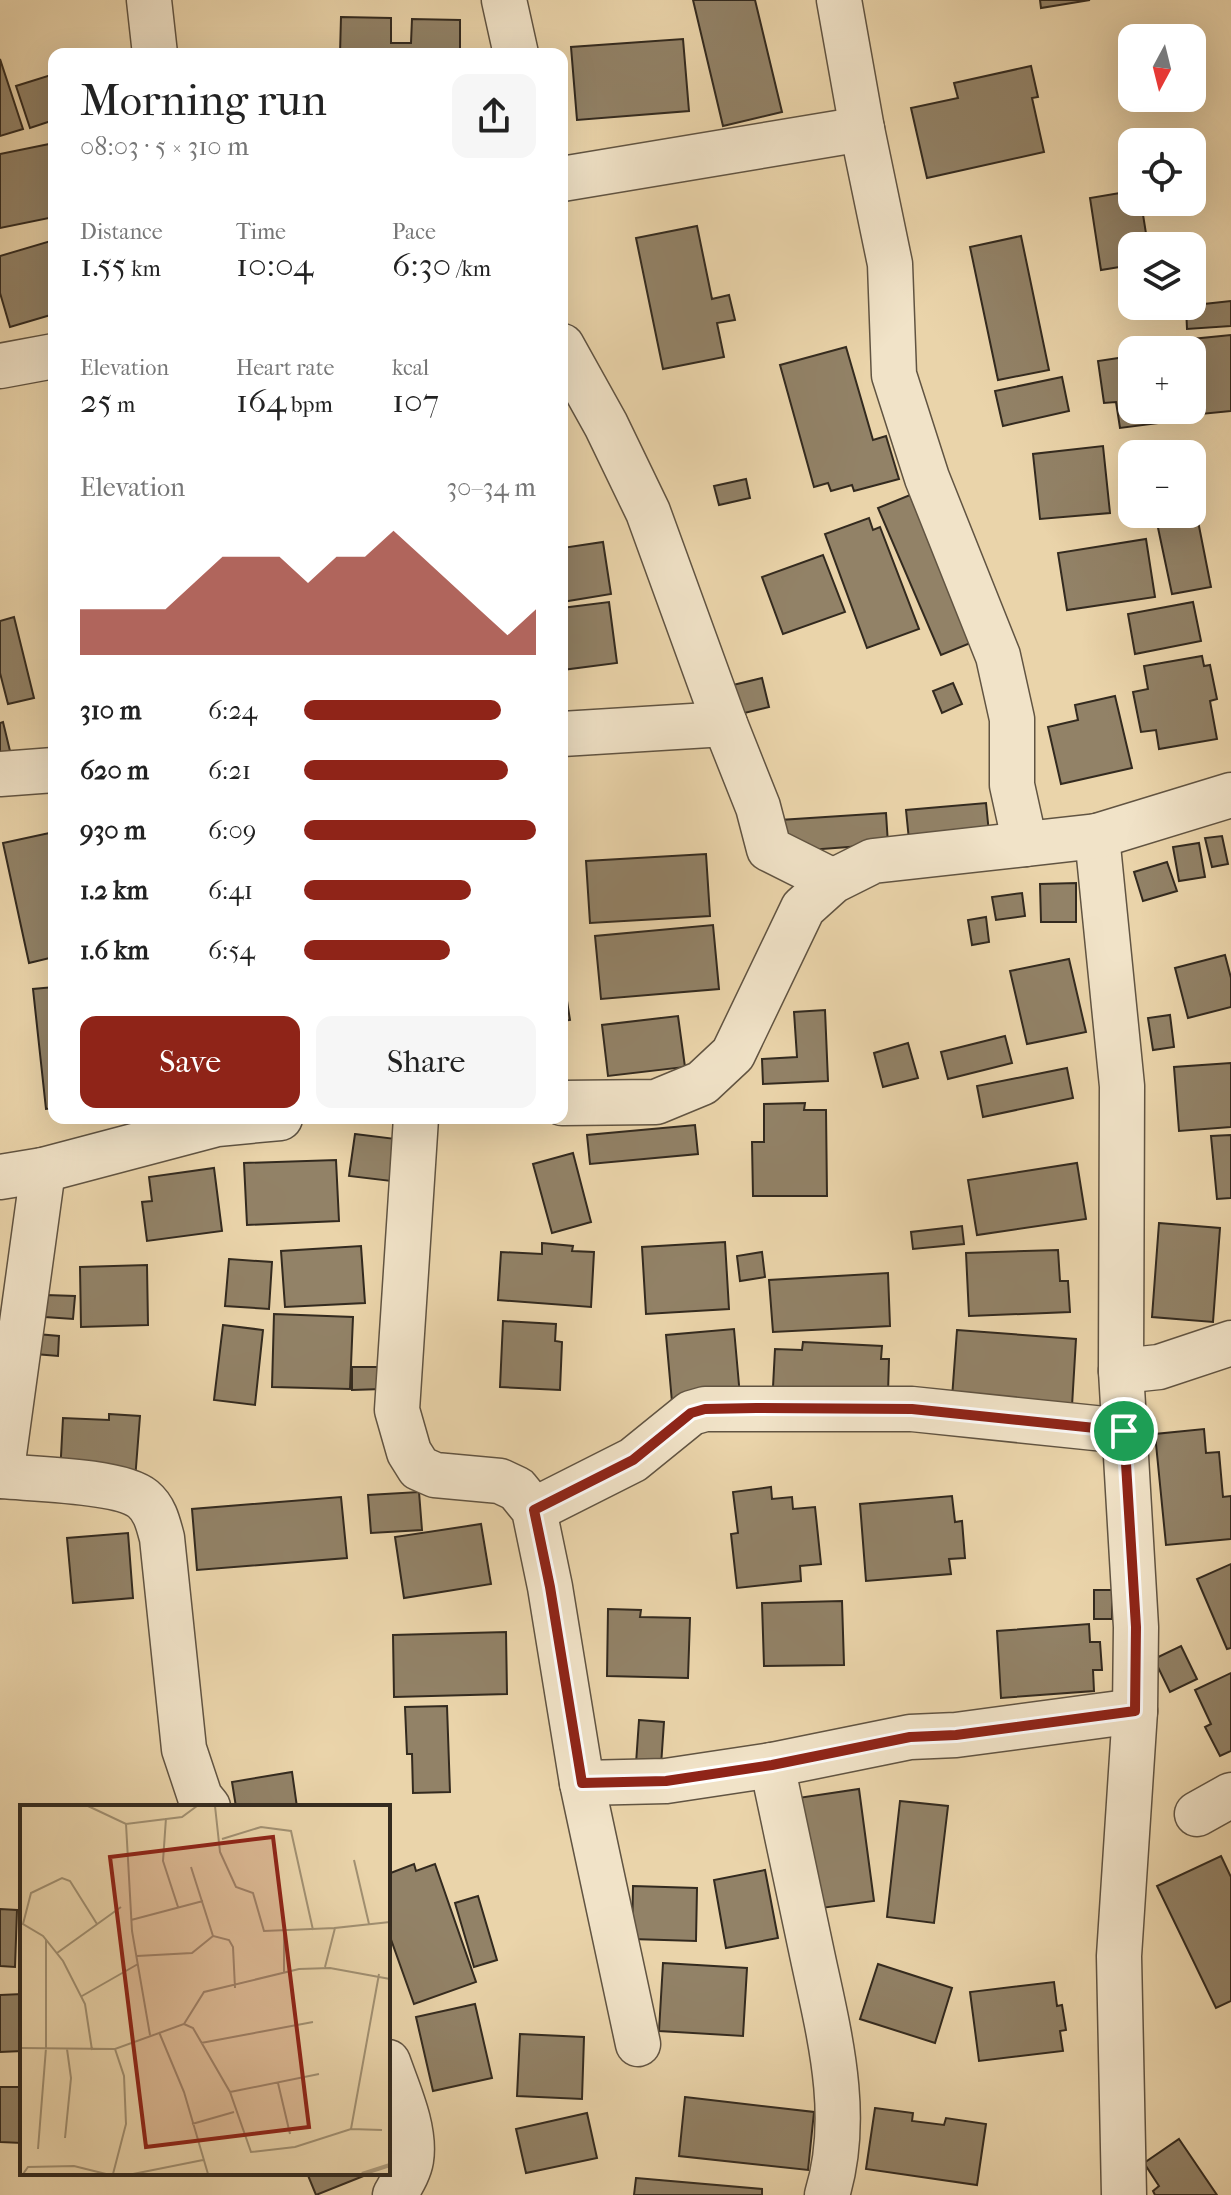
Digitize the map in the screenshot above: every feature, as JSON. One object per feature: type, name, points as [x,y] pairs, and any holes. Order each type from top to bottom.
[{"type":"street","points":[[149,0],[154,48]]},
{"type":"street","points":[[504,0],[515,48]]},
{"type":"street","points":[[839,0],[890,264],[894,375],[927,478],[998,656],[1012,719],[1012,785],[1025,844]]},
{"type":"street","points":[[568,178],[862,129]]},
{"type":"street","points":[[0,366],[48,357]]},
{"type":"street","points":[[568,357],[606,425],[648,512],[758,807],[769,849],[833,881]]},
{"type":"street","points":[[568,734],[725,724]]},
{"type":"street","points":[[0,774],[48,770]]},
{"type":"street","points":[[568,1103],[656,1102],[702,1083],[733,1054],[803,908],[833,881],[873,861],[1097,836],[1231,795]]},
{"type":"street","points":[[1097,836],[1122,1086],[1121,1371],[1136,1627],[1135,1711],[1119,1956],[1124,2195]]},
{"type":"street","points":[[0,1177],[43,1170],[217,1124]]},
{"type":"street","points":[[416,1124],[397,1410],[409,1452],[419,1468],[435,1475],[500,1481],[517,1489],[534,1510],[550,1587],[582,1783],[638,2044]]},
{"type":"street","points":[[43,1170],[1,1476],[111,1486],[141,1497],[151,1506],[162,1538],[184,1749],[200,1797],[206,1805]]},
{"type":"street","points":[[1121,1371],[1159,1367],[1231,1343]]},
{"type":"street","points":[[534,1510],[633,1460],[691,1413],[705,1409],[912,1409],[1124,1431]]},
{"type":"street","points":[[582,1783],[666,1781],[772,1765],[910,1737],[956,1735],[1135,1711]]},
{"type":"street","points":[[772,1765],[832,2057],[840,2117],[827,2195]]},
{"type":"street","points":[[390,2068],[410,2132],[411,2147],[411,2161],[395,2195]]},
{"type":"building","points":[[693,0],[755,0],[782,112],[723,126]]},
{"type":"building","points":[[1040,0],[1090,0],[1041,8]]},
{"type":"building","points":[[341,17],[391,18],[391,43],[411,43],[412,19],[460,20],[460,48],[340,48]]},
{"type":"building","points":[[683,39],[689,111],[577,120],[571,47]]},
{"type":"building","points":[[0,59],[23,129],[0,136]]},
{"type":"building","points":[[1031,66],[1038,97],[1032,98],[1044,152],[927,178],[911,108],[958,98],[954,83]]},
{"type":"building","points":[[48,76],[48,122],[30,128],[16,86]]},
{"type":"building","points":[[48,144],[48,218],[0,228],[0,154]]},
{"type":"building","points":[[1118,193],[1118,216],[1143,216],[1146,232],[1118,232],[1118,267],[1101,270],[1090,198]]},
{"type":"building","points":[[697,226],[712,299],[729,295],[735,320],[717,323],[724,357],[663,369],[636,238]]},
{"type":"building","points":[[1021,236],[1049,370],[998,380],[970,247]]},
{"type":"building","points":[[48,242],[48,316],[10,327],[0,293],[0,256]]},
{"type":"building","points":[[1231,301],[1231,326],[1187,329],[1187,320],[1206,320],[1206,304]]},
{"type":"building","points":[[1231,335],[1231,411],[1206,414],[1206,338]]},
{"type":"building","points":[[846,347],[873,440],[886,436],[899,479],[854,491],[852,485],[831,491],[828,483],[814,487],[780,365]]},
{"type":"building","points":[[1118,358],[1118,415],[1116,402],[1104,403],[1098,361]]},
{"type":"building","points":[[1062,377],[1069,411],[1003,426],[995,391]]},
{"type":"building","points":[[1119,424],[1151,424],[1120,428]]},
{"type":"building","points":[[1103,446],[1110,513],[1040,519],[1033,454]]},
{"type":"building","points":[[746,479],[750,498],[719,505],[714,486]]},
{"type":"building","points":[[910,495],[973,642],[941,655],[878,508]]},
{"type":"building","points":[[869,518],[873,530],[880,527],[919,629],[867,648],[825,534]]},
{"type":"building","points":[[1158,528],[1199,528],[1211,587],[1172,594]]},
{"type":"building","points":[[1146,539],[1155,597],[1067,610],[1058,553]]},
{"type":"building","points":[[603,542],[611,594],[568,601],[568,547]]},
{"type":"building","points":[[823,555],[845,612],[783,634],[762,577]]},
{"type":"building","points":[[609,602],[617,663],[568,669],[568,607]]},
{"type":"building","points":[[1193,602],[1201,641],[1135,654],[1128,614]]},
{"type":"building","points":[[14,617],[34,698],[8,704],[0,673],[0,621]]},
{"type":"building","points":[[1202,656],[1204,666],[1210,665],[1217,699],[1210,701],[1217,739],[1159,749],[1156,730],[1141,732],[1133,692],[1148,689],[1144,666]]},
{"type":"building","points":[[762,678],[769,707],[740,714],[733,685]]},
{"type":"building","points":[[953,683],[962,704],[942,713],[933,691]]},
{"type":"building","points":[[1115,696],[1132,768],[1061,784],[1048,727],[1078,720],[1075,705]]},
{"type":"building","points":[[3,722],[10,751],[0,753],[0,723]]},
{"type":"building","points":[[986,803],[989,833],[909,840],[906,810]]},
{"type":"building","points":[[886,813],[888,844],[782,852],[780,820]]},
{"type":"building","points":[[48,833],[48,958],[29,963],[3,843]]},
{"type":"building","points":[[1222,836],[1228,864],[1212,867],[1205,838]]},
{"type":"building","points":[[1199,843],[1205,877],[1179,881],[1173,847]]},
{"type":"building","points":[[706,854],[710,916],[590,923],[586,861]]},
{"type":"building","points":[[1167,862],[1177,891],[1143,901],[1134,872]]},
{"type":"building","points":[[1076,883],[1076,922],[1041,922],[1040,884]]},
{"type":"building","points":[[1022,893],[1025,916],[996,920],[992,897]]},
{"type":"building","points":[[986,917],[989,942],[972,945],[968,920]]},
{"type":"building","points":[[713,925],[719,989],[601,999],[595,936]]},
{"type":"building","points":[[1225,955],[1231,978],[1231,1007],[1188,1018],[1175,968]]},
{"type":"building","points":[[1069,959],[1086,1032],[1027,1044],[1010,971]]},
{"type":"building","points":[[48,988],[46,1109],[33,989]]},
{"type":"building","points":[[825,1010],[828,1081],[763,1084],[762,1059],[797,1057],[794,1012]]},
{"type":"building","points":[[1170,1015],[1174,1047],[1153,1050],[1148,1018]]},
{"type":"building","points":[[678,1016],[685,1067],[608,1076],[602,1025]]},
{"type":"building","points":[[1005,1036],[1012,1063],[948,1079],[941,1052]]},
{"type":"building","points":[[908,1043],[918,1078],[883,1087],[874,1053]]},
{"type":"building","points":[[1231,1063],[1231,1127],[1179,1131],[1174,1067]]},
{"type":"building","points":[[1067,1068],[1073,1098],[983,1117],[977,1086]]},
{"type":"building","points":[[805,1103],[804,1110],[826,1110],[827,1196],[753,1196],[752,1142],[764,1142],[764,1104]]},
{"type":"building","points":[[695,1125],[698,1154],[590,1164],[587,1135]]},
{"type":"building","points":[[355,1134],[396,1139],[391,1181],[349,1176]]},
{"type":"building","points":[[1231,1135],[1231,1198],[1217,1199],[1211,1136]]},
{"type":"building","points":[[573,1153],[591,1222],[552,1233],[533,1164]]},
{"type":"building","points":[[336,1160],[339,1221],[247,1225],[244,1163]]},
{"type":"building","points":[[1077,1163],[1086,1219],[977,1235],[968,1180]]},
{"type":"building","points":[[214,1168],[222,1231],[147,1241],[142,1202],[152,1201],[149,1177]]},
{"type":"building","points":[[1159,1223],[1220,1228],[1213,1322],[1152,1317]]},
{"type":"building","points":[[962,1226],[964,1244],[913,1249],[911,1232]]},
{"type":"building","points":[[725,1242],[729,1309],[646,1314],[642,1247]]},
{"type":"building","points":[[542,1243],[573,1246],[572,1251],[594,1252],[591,1307],[498,1300],[501,1252],[542,1254]]},
{"type":"building","points":[[361,1246],[365,1303],[285,1307],[281,1251]]},
{"type":"building","points":[[1058,1250],[1060,1281],[1068,1281],[1070,1312],[969,1316],[966,1253]]},
{"type":"building","points":[[762,1252],[765,1277],[740,1281],[737,1256]]},
{"type":"building","points":[[229,1259],[272,1262],[269,1309],[225,1306]]},
{"type":"building","points":[[147,1265],[148,1325],[81,1327],[80,1267]]},
{"type":"building","points":[[888,1273],[890,1326],[773,1332],[769,1280]]},
{"type":"building","points":[[46,1295],[75,1296],[73,1319],[45,1317]]},
{"type":"building","points":[[274,1314],[353,1317],[350,1389],[272,1387]]},
{"type":"building","points":[[503,1321],[556,1324],[555,1341],[562,1342],[560,1390],[500,1387]]},
{"type":"building","points":[[223,1325],[263,1330],[255,1405],[214,1400]]},
{"type":"building","points":[[734,1329],[740,1396],[672,1402],[666,1335]]},
{"type":"building","points":[[957,1330],[1076,1339],[1072,1406],[952,1398]]},
{"type":"building","points":[[37,1334],[59,1336],[58,1356],[35,1354]]},
{"type":"building","points":[[803,1342],[882,1346],[881,1359],[889,1359],[888,1393],[773,1387],[775,1349],[802,1350]]},
{"type":"building","points":[[352,1367],[381,1367],[382,1389],[352,1390]]},
{"type":"building","points":[[109,1414],[140,1416],[135,1480],[60,1475],[63,1418],[109,1420]]},
{"type":"building","points":[[1204,1429],[1206,1453],[1219,1452],[1223,1497],[1231,1496],[1231,1539],[1166,1545],[1155,1434]]},
{"type":"building","points":[[771,1487],[772,1499],[792,1497],[793,1509],[815,1507],[821,1564],[800,1566],[801,1581],[737,1588],[731,1534],[738,1533],[733,1492]]},
{"type":"building","points":[[419,1492],[422,1530],[371,1533],[368,1495]]},
{"type":"building","points":[[952,1496],[955,1522],[962,1521],[965,1558],[949,1559],[951,1574],[866,1581],[860,1504]]},
{"type":"building","points":[[341,1497],[347,1558],[197,1570],[192,1509]]},
{"type":"building","points":[[481,1524],[491,1584],[404,1598],[395,1537]]},
{"type":"building","points":[[128,1533],[133,1598],[73,1603],[67,1538]]},
{"type":"building","points":[[1231,1564],[1231,1648],[1227,1649],[1197,1579]]},
{"type":"building","points":[[1094,1590],[1112,1590],[1112,1619],[1094,1619]]},
{"type":"building","points":[[842,1601],[844,1665],[764,1666],[762,1603]]},
{"type":"building","points":[[608,1609],[641,1610],[640,1617],[690,1618],[688,1678],[607,1676]]},
{"type":"building","points":[[1089,1624],[1090,1642],[1100,1642],[1102,1670],[1093,1670],[1094,1691],[1001,1698],[997,1631]]},
{"type":"building","points":[[506,1632],[507,1694],[394,1697],[393,1635]]},
{"type":"building","points":[[1181,1646],[1197,1679],[1170,1692],[1154,1659]]},
{"type":"building","points":[[1231,1673],[1231,1751],[1220,1756],[1205,1727],[1211,1724],[1195,1690]]},
{"type":"building","points":[[447,1706],[450,1792],[413,1793],[412,1754],[407,1754],[405,1707]]},
{"type":"building","points":[[639,1720],[664,1722],[660,1780],[635,1778]]},
{"type":"building","points":[[292,1772],[297,1805],[236,1805],[232,1782]]},
{"type":"building","points":[[859,1789],[874,1901],[814,1909],[798,1798]]},
{"type":"building","points":[[900,1801],[948,1806],[934,1923],[887,1917]]},
{"type":"building","points":[[1221,1856],[1231,1877],[1231,2001],[1216,2008],[1157,1886]]},
{"type":"building","points":[[414,1864],[416,1871],[435,1864],[476,1982],[414,2004],[390,1937],[390,1873]]},
{"type":"building","points":[[765,1870],[778,1938],[726,1948],[714,1880]]},
{"type":"building","points":[[633,1886],[697,1888],[696,1941],[632,1939]]},
{"type":"building","points":[[478,1896],[497,1960],[474,1967],[455,1903]]},
{"type":"building","points":[[0,1909],[17,1910],[15,1967],[0,1966]]},
{"type":"building","points":[[663,1963],[747,1968],[743,2036],[659,2031]]},
{"type":"building","points":[[878,1964],[952,1988],[935,2043],[860,2019]]},
{"type":"building","points":[[1054,1982],[1057,2006],[1062,2005],[1066,2030],[1060,2031],[1063,2051],[979,2061],[970,1992]]},
{"type":"building","points":[[20,1994],[20,2051],[0,2052],[0,1995]]},
{"type":"building","points":[[475,2004],[492,2078],[433,2091],[416,2017]]},
{"type":"building","points":[[520,2034],[584,2037],[582,2099],[517,2096]]},
{"type":"building","points":[[0,2087],[20,2087],[20,2143],[0,2142]]},
{"type":"building","points":[[685,2097],[814,2112],[808,2170],[679,2156]]},
{"type":"building","points":[[875,2108],[913,2113],[912,2121],[944,2125],[946,2118],[986,2124],[977,2185],[866,2169]]},
{"type":"building","points":[[587,2113],[597,2158],[526,2173],[516,2129]]},
{"type":"building","points":[[1179,2139],[1217,2195],[1155,2195],[1153,2191],[1159,2186],[1144,2163]]},
{"type":"building","points":[[308,2175],[366,2175],[316,2195]]},
{"type":"building","points":[[636,2178],[762,2189],[762,2195],[634,2195]]},
{"type":"route","points":[[705,1409],[912,1409],[1124,1431],[1136,1627],[1135,1711],[956,1735],[910,1737],[772,1765],[666,1781],[582,1783],[550,1587],[534,1510],[633,1460],[691,1413],[705,1409]]}]
